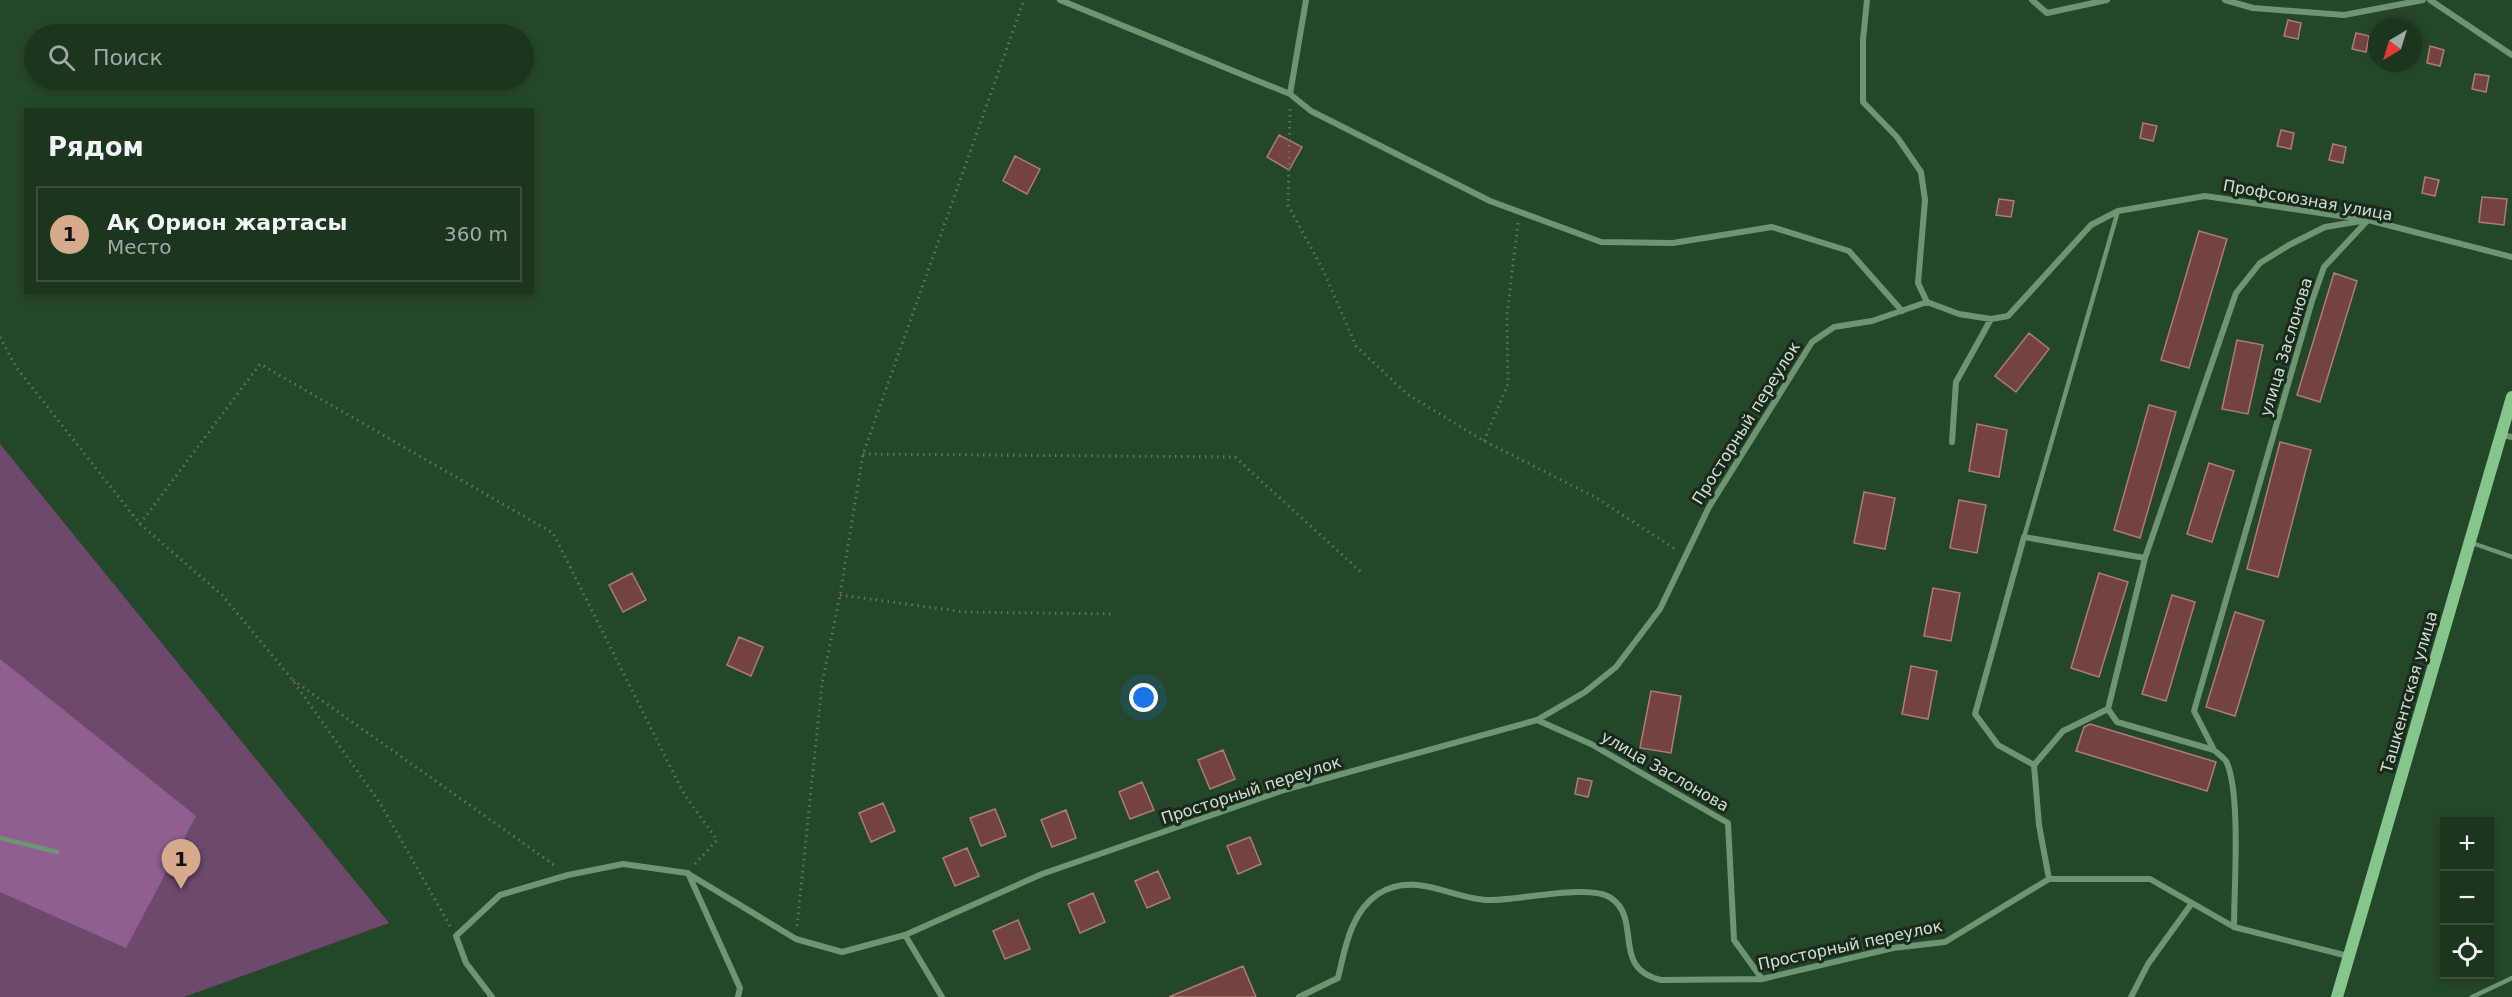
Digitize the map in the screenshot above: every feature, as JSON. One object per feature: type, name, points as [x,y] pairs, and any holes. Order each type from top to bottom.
[{"type":"main road","name":"Ташкентская улица","points":[[2337,997],[2470,542],[2507,436],[2512,397]]},
{"type":"street","points":[[1060,0],[1290,94],[1311,111],[1378,147],[1490,201],[1600,242],[1673,243],[1772,227],[1849,251],[1902,311],[1927,302],[1959,314],[1991,319],[1956,382],[1952,442]]},
{"type":"street","points":[[1290,94],[1306,0]]},
{"type":"street","points":[[1867,0],[1863,40],[1863,102],[1897,137],[1921,172],[1925,200],[1918,283],[1927,302]]},
{"type":"street","points":[[2032,0],[2048,13],[2106,0]]},
{"type":"street","points":[[2225,0],[2253,8],[2344,15],[2423,0]]},
{"type":"street","points":[[2430,0],[2512,55]]},
{"type":"street","name":"Профсоюзная улица","points":[[1991,319],[2008,316],[2091,225],[2118,211],[2205,196],[2368,220],[2512,257]]},
{"type":"street","points":[[2214,750],[2117,722],[2108,709],[2145,558],[2236,293],[2260,263],[2289,244],[2325,227],[2368,220]]},
{"type":"street","name":"улица Заслонова","points":[[2234,927],[2231,779],[2226,761],[2214,750],[2194,711],[2324,267],[2368,220]]},
{"type":"street","name":"Просторный переулок","points":[[456,936],[500,895],[568,875],[623,864],[687,873],[796,939],[842,952],[905,935],[1042,874],[1273,794],[1536,720],[1586,692],[1616,667],[1660,609],[1709,507],[1812,342],[1834,327],[1872,321],[1902,311]]},
{"type":"street","points":[[2034,765],[1998,745],[1975,714],[2025,537],[2145,558]]},
{"type":"street","points":[[2108,709],[2063,731],[2034,765],[2049,879],[2150,879],[2234,927],[2348,956]]},
{"type":"street","name":"улица Заслонова","points":[[1536,720],[1591,744],[1728,823],[1734,940],[1762,979]]},
{"type":"street","points":[[687,873],[740,988],[738,997]]},
{"type":"street","name":"Просторный переулок","points":[[1299,997],[1338,978],[1351,927],[1379,894],[1404,886],[1430,886],[1487,900],[1523,899],[1564,893],[1610,897],[1623,910],[1631,959],[1647,977],[1661,980],[1762,979],[1893,948],[1946,942],[2049,879]]},
{"type":"street","points":[[2131,997],[2148,964],[2192,903]]},
{"type":"street","points":[[905,935],[942,997]]},
{"type":"street","points":[[456,936],[466,963],[492,997]]},
{"type":"lane","points":[[2025,537],[2118,211]]},
{"type":"lane","points":[[2470,542],[2512,557]]},
{"type":"lane","points":[[0,838],[57,852]]},
{"type":"lane","points":[[2472,997],[2512,978]]},
{"type":"path","points":[[796,939],[822,684],[840,595],[863,454],[1024,0]]},
{"type":"path","points":[[1290,94],[1288,205],[1323,270],[1356,346],[1407,394],[1484,441],[1595,497],[1687,556]]},
{"type":"path","points":[[1484,441],[1508,384],[1508,315],[1520,212]]},
{"type":"path","points":[[0,337],[16,367],[140,524],[222,595],[291,678],[380,802],[456,936]]},
{"type":"path","points":[[140,524],[260,364],[553,533],[684,794],[717,840],[687,873]]},
{"type":"path","points":[[863,454],[1234,457],[1362,573]]},
{"type":"path","points":[[840,595],[965,612],[1114,614]]},
{"type":"path","points":[[291,678],[568,875]]},
{"type":"shaded area","points":[[0,444],[389,923],[184,997],[0,997]]},
{"type":"shaded area","points":[[0,659],[196,816],[126,948],[0,892]]},
{"type":"building","points":[[2288,20],[2301,23],[2298,39],[2284,36]]},
{"type":"building","points":[[2356,33],[2368,36],[2366,52],[2352,49]]},
{"type":"building","points":[[2430,46],[2444,50],[2440,66],[2427,63]]},
{"type":"building","points":[[2475,74],[2489,76],[2486,92],[2472,89]]},
{"type":"building","points":[[2143,123],[2157,126],[2153,141],[2140,138]]},
{"type":"building","points":[[2281,130],[2294,133],[2291,149],[2277,146]]},
{"type":"building","points":[[1279,135],[1302,147],[1289,170],[1267,157]]},
{"type":"building","points":[[2333,144],[2346,147],[2343,163],[2329,160]]},
{"type":"building","points":[[1015,156],[1040,169],[1027,194],[1003,181]]},
{"type":"building","points":[[2425,177],[2439,180],[2435,196],[2422,193]]},
{"type":"building","points":[[2482,197],[2507,199],[2504,225],[2479,222]]},
{"type":"building","points":[[1999,199],[2014,201],[2011,217],[1996,215]]},
{"type":"building","points":[[2199,231],[2227,239],[2189,368],[2161,360]]},
{"type":"building","points":[[2334,273],[2357,281],[2320,402],[2297,395]]},
{"type":"building","points":[[2029,333],[2049,349],[2016,392],[1995,376]]},
{"type":"building","points":[[2237,340],[2263,345],[2248,414],[2222,409]]},
{"type":"building","points":[[2149,405],[2176,412],[2140,538],[2114,530]]},
{"type":"building","points":[[1977,424],[2007,430],[1999,477],[1969,471]]},
{"type":"building","points":[[2280,442],[2311,450],[2278,577],[2247,569]]},
{"type":"building","points":[[2209,463],[2234,471],[2212,542],[2187,534]]},
{"type":"building","points":[[1864,492],[1895,498],[1885,549],[1854,543]]},
{"type":"building","points":[[1959,500],[1986,505],[1977,553],[1950,548]]},
{"type":"building","points":[[632,573],[646,600],[623,612],[609,585]]},
{"type":"building","points":[[2099,573],[2128,582],[2099,677],[2071,668]]},
{"type":"building","points":[[1933,588],[1960,593],[1951,641],[1924,636]]},
{"type":"building","points":[[2172,595],[2195,602],[2166,701],[2142,694]]},
{"type":"building","points":[[2235,612],[2264,621],[2235,716],[2206,707]]},
{"type":"building","points":[[739,637],[763,647],[751,676],[727,665]]},
{"type":"building","points":[[1911,666],[1937,671],[1928,719],[1902,714]]},
{"type":"building","points":[[1651,691],[1681,696],[1671,753],[1640,748]]},
{"type":"building","points":[[2090,724],[2216,762],[2207,791],[2076,751],[2084,727]]},
{"type":"building","points":[[1223,750],[1235,779],[1210,789],[1198,760]]},
{"type":"building","points":[[1578,778],[1592,781],[1588,797],[1575,794]]},
{"type":"building","points":[[1142,782],[1154,810],[1130,819],[1119,792]]},
{"type":"building","points":[[883,803],[895,831],[871,842],[859,813]]},
{"type":"building","points":[[995,809],[1006,836],[981,846],[970,818]]},
{"type":"building","points":[[1066,810],[1076,838],[1052,847],[1041,820]]},
{"type":"building","points":[[1250,837],[1261,864],[1238,874],[1227,846]]},
{"type":"building","points":[[967,848],[979,876],[955,886],[943,858]]},
{"type":"building","points":[[1158,871],[1170,898],[1147,908],[1135,881]]},
{"type":"building","points":[[1093,893],[1105,922],[1080,933],[1068,904]]},
{"type":"building","points":[[1018,920],[1030,949],[1005,959],[993,931]]},
{"type":"building","points":[[1243,966],[1256,997],[1169,997]]},
{"type":"place","name":"Ақ Орион жартасы","points":[[181,889]]}]
